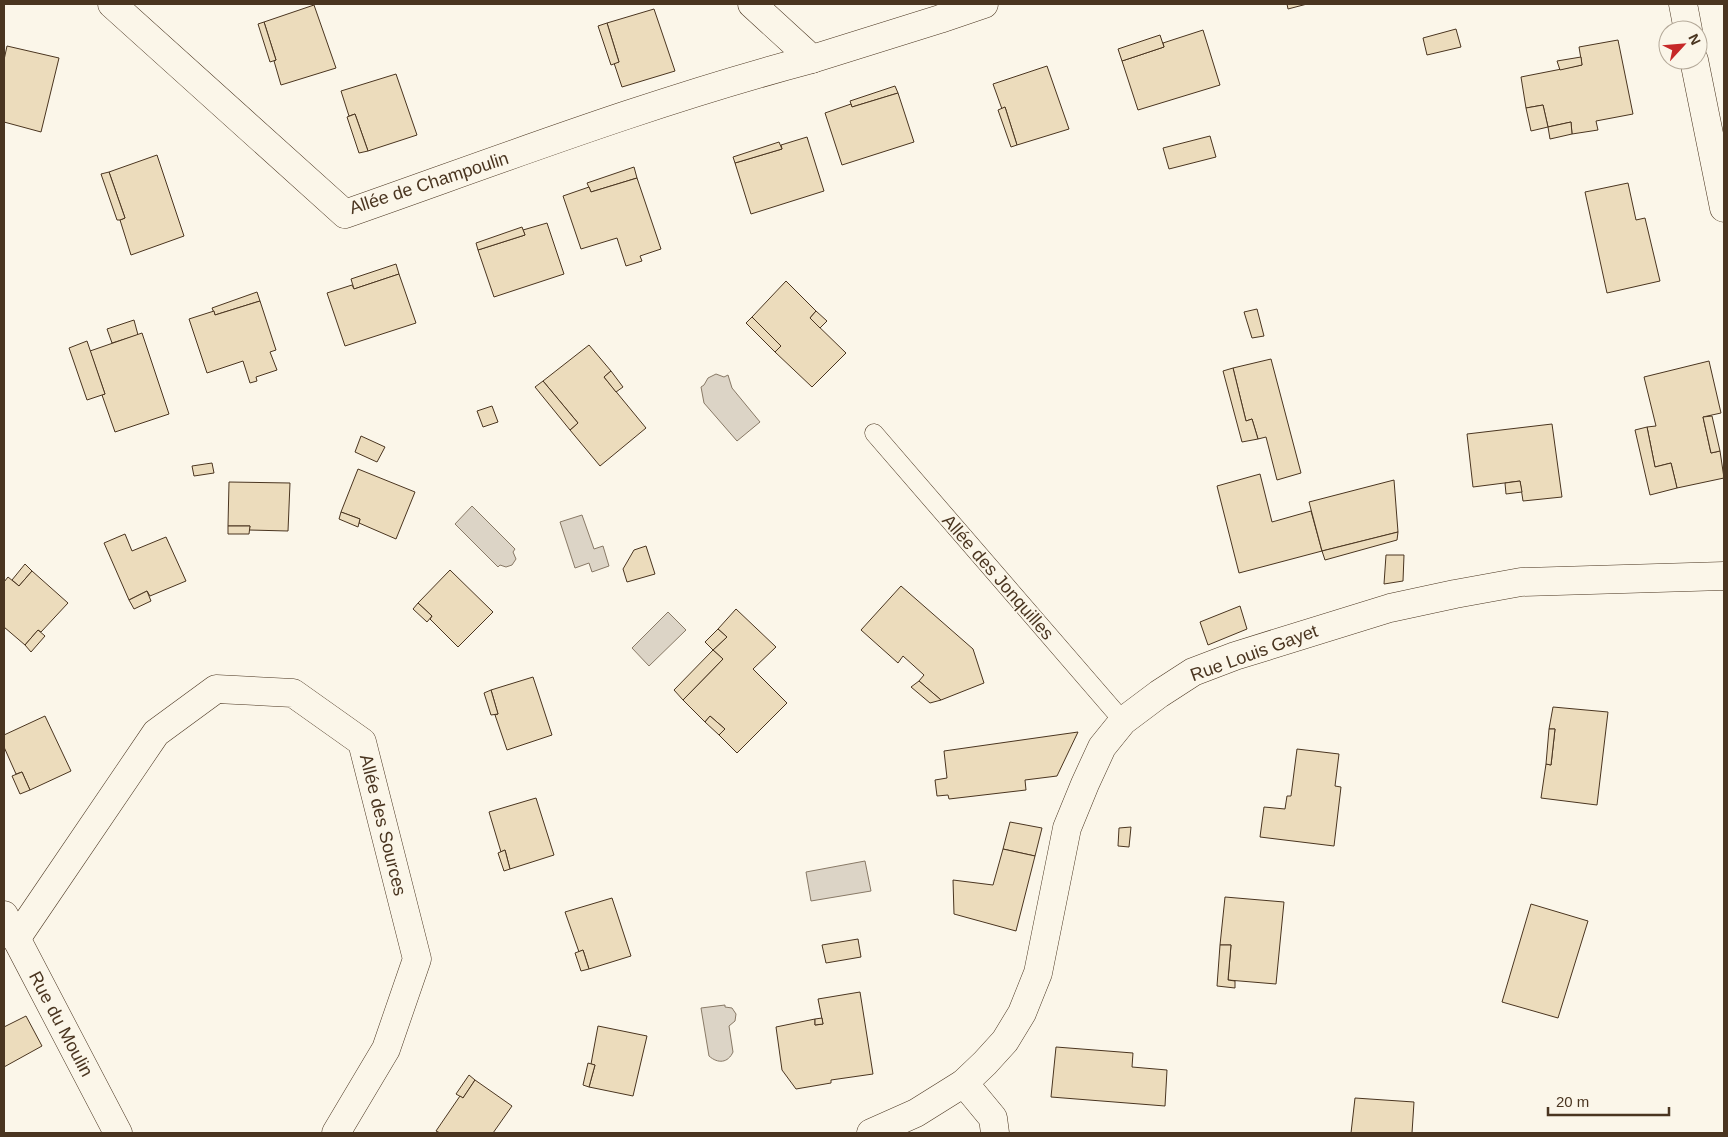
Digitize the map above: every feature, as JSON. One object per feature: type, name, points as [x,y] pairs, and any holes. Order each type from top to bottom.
[{"type":"street","name":"Allée de Champoulin","points":[[112,4],[345,214],[626,116],[775,69],[812,60],[984,4]]},
{"type":"street","points":[[752,4],[812,60]]},
{"type":"street","points":[[1683,4],[1686,20]]},
{"type":"street","points":[[1696,70],[1721,180],[1724,208]]},
{"type":"street","name":"Rue Louis Gayet","points":[[871,1133],[916,1113],[964,1083],[1005,1041],[1022,1013],[1038,973],[1067,828],[1102,747],[1123,721],[1193,672],[1235,656],[1390,608],[1521,582],[1724,576]]},
{"type":"street","name":"Allée des Sources","points":[[16,939],[156,733],[216,689],[294,693],[362,742],[417,959],[386,1049],[336,1133]]},
{"type":"street","name":"Rue du Moulin","points":[[4,915],[118,1133]]},
{"type":"street","points":[[964,1083],[993,1118],[995,1133]]},
{"type":"lane","name":"Allée des Jonquilles","points":[[874,433],[1123,721]]},
{"type":"shaded area","points":[[716,374],[724,377],[728,375],[732,388],[760,422],[737,441],[704,403],[701,387],[708,378]]},
{"type":"shaded area","points":[[472,506],[515,549],[513,552],[516,559],[512,565],[506,567],[500,565],[498,567],[455,524]]},
{"type":"shaded area","points":[[582,515],[594,549],[603,546],[609,566],[592,572],[589,563],[575,568],[560,522]]},
{"type":"shaded area","points":[[668,612],[686,630],[649,666],[632,648]]},
{"type":"shaded area","points":[[865,861],[871,891],[811,901],[806,872]]},
{"type":"shaded area","points":[[725,1005],[725,1007],[732,1008],[736,1014],[735,1021],[729,1026],[733,1052],[726,1060],[719,1061],[709,1056],[701,1008]]},
{"type":"building","points":[[1287,4],[1307,4],[1288,9]]},
{"type":"building","points":[[314,5],[336,68],[281,85],[274,61],[276,60],[264,22]]},
{"type":"building","points":[[654,9],[675,71],[622,87],[614,63],[619,62],[607,23]]},
{"type":"building","points":[[264,22],[276,60],[270,62],[258,24]]},
{"type":"building","points":[[607,23],[619,62],[611,65],[598,26]]},
{"type":"building","points":[[1456,29],[1461,47],[1427,55],[1423,38]]},
{"type":"building","points":[[1203,30],[1220,85],[1138,110],[1122,61],[1164,47],[1163,43]]},
{"type":"building","points":[[1160,35],[1164,47],[1122,61],[1118,49]]},
{"type":"building","points":[[1618,40],[1633,114],[1596,121],[1598,130],[1572,134],[1571,122],[1548,127],[1543,105],[1526,108],[1521,77],[1582,65],[1579,47]]},
{"type":"building","points":[[7,46],[59,58],[41,132],[4,122],[4,60]]},
{"type":"building","points":[[1581,57],[1582,65],[1560,70],[1557,61]]},
{"type":"building","points":[[1047,66],[1069,129],[1017,145],[1005,107],[1002,109],[993,84]]},
{"type":"building","points":[[396,74],[417,135],[368,151],[355,114],[349,116],[341,91]]},
{"type":"building","points":[[895,86],[898,93],[852,107],[850,101]]},
{"type":"building","points":[[898,93],[914,142],[842,165],[825,113],[851,104],[852,107]]},
{"type":"building","points":[[1543,105],[1548,127],[1531,131],[1526,108]]},
{"type":"building","points":[[1005,107],[1017,145],[1011,147],[998,110]]},
{"type":"building","points":[[355,114],[368,151],[359,153],[347,117]]},
{"type":"building","points":[[1571,122],[1572,134],[1550,139],[1548,127]]},
{"type":"building","points":[[1210,136],[1216,157],[1169,169],[1163,148]]},
{"type":"building","points":[[807,137],[824,191],[751,214],[735,163],[782,149],[781,145]]},
{"type":"building","points":[[779,142],[782,149],[735,163],[733,157]]},
{"type":"building","points":[[157,155],[184,236],[131,255],[120,220],[125,218],[109,172]]},
{"type":"building","points":[[634,167],[637,178],[591,192],[587,183]]},
{"type":"building","points":[[109,172],[125,218],[120,220],[117,220],[101,174]]},
{"type":"building","points":[[637,178],[661,249],[640,256],[642,261],[626,266],[617,238],[581,249],[563,196],[589,187],[591,192]]},
{"type":"building","points":[[1628,183],[1636,220],[1645,218],[1660,281],[1607,293],[1585,192]]},
{"type":"building","points":[[547,223],[564,274],[494,297],[478,250],[525,235],[523,230]]},
{"type":"building","points":[[522,227],[525,235],[478,250],[476,243]]},
{"type":"building","points":[[396,264],[399,274],[354,289],[351,279]]},
{"type":"building","points":[[399,274],[416,323],[345,346],[327,293],[352,285],[354,289]]},
{"type":"building","points":[[786,281],[816,311],[810,318],[846,353],[812,387],[775,352],[781,346],[752,317]]},
{"type":"building","points":[[257,292],[260,301],[215,315],[212,308]]},
{"type":"building","points":[[260,301],[276,350],[270,352],[277,370],[256,377],[257,381],[250,383],[243,361],[207,373],[189,319],[214,311],[215,315]]},
{"type":"building","points":[[1257,309],[1264,336],[1252,338],[1244,312]]},
{"type":"building","points":[[816,311],[827,321],[820,328],[810,318]]},
{"type":"building","points":[[752,317],[781,346],[775,352],[746,323]]},
{"type":"building","points":[[134,320],[138,335],[112,343],[107,329]]},
{"type":"building","points":[[142,333],[169,414],[115,432],[102,395],[105,394],[90,351]]},
{"type":"building","points":[[87,341],[105,394],[87,400],[69,348]]},
{"type":"building","points":[[589,345],[611,371],[604,377],[646,428],[600,466],[570,430],[578,423],[543,381]]},
{"type":"building","points":[[1271,359],[1301,473],[1277,480],[1266,437],[1258,439],[1252,419],[1246,421],[1233,368]]},
{"type":"building","points":[[1709,361],[1721,413],[1703,417],[1711,453],[1720,451],[1724,478],[1677,488],[1671,463],[1655,467],[1647,427],[1656,426],[1644,377]]},
{"type":"building","points":[[1233,368],[1246,421],[1252,419],[1258,439],[1242,442],[1223,371]]},
{"type":"building","points":[[611,371],[623,387],[616,392],[604,377]]},
{"type":"building","points":[[543,381],[578,423],[570,430],[535,387]]},
{"type":"building","points":[[492,406],[498,422],[483,427],[477,411]]},
{"type":"building","points":[[1712,416],[1720,451],[1711,453],[1703,417]]},
{"type":"building","points":[[1552,424],[1562,497],[1523,501],[1520,481],[1473,487],[1467,434]]},
{"type":"building","points":[[1647,427],[1655,467],[1671,463],[1677,488],[1650,495],[1635,430]]},
{"type":"building","points":[[361,436],[385,447],[377,462],[355,452]]},
{"type":"building","points":[[212,463],[214,473],[194,476],[192,466]]},
{"type":"building","points":[[358,469],[415,492],[396,539],[359,523],[360,519],[341,512]]},
{"type":"building","points":[[1260,474],[1272,522],[1311,511],[1322,551],[1239,573],[1217,486]]},
{"type":"building","points":[[1394,480],[1398,532],[1322,551],[1309,502]]},
{"type":"building","points":[[1520,481],[1522,492],[1506,494],[1505,483]]},
{"type":"building","points":[[229,482],[290,483],[288,531],[249,530],[250,526],[228,526]]},
{"type":"building","points":[[341,512],[360,519],[358,527],[339,519]]},
{"type":"building","points":[[228,526],[250,526],[249,534],[228,534]]},
{"type":"building","points":[[1398,532],[1397,540],[1325,560],[1322,551]]},
{"type":"building","points":[[125,534],[132,551],[166,537],[186,581],[150,596],[147,591],[129,600],[104,543]]},
{"type":"building","points":[[646,546],[655,574],[627,582],[623,569],[634,550]]},
{"type":"building","points":[[1386,555],[1404,555],[1403,581],[1384,584]]},
{"type":"building","points":[[25,564],[32,571],[19,586],[12,580]]},
{"type":"building","points":[[450,570],[493,612],[458,647],[430,619],[432,616],[418,603]]},
{"type":"building","points":[[32,571],[68,603],[41,632],[38,630],[25,645],[4,627],[4,582],[8,577],[19,586]]},
{"type":"building","points":[[901,586],[973,649],[984,683],[941,700],[919,681],[924,675],[903,656],[898,663],[861,630]]},
{"type":"building","points":[[147,591],[151,601],[134,609],[129,600]]},
{"type":"building","points":[[418,603],[432,616],[427,622],[413,609]]},
{"type":"building","points":[[1240,606],[1247,629],[1208,645],[1200,622]]},
{"type":"building","points":[[736,609],[776,647],[753,669],[787,703],[737,753],[719,735],[725,729],[710,716],[705,722],[683,700],[723,659],[713,650],[727,637],[718,629]]},
{"type":"building","points":[[718,629],[727,637],[713,650],[705,642]]},
{"type":"building","points":[[38,630],[45,636],[31,652],[25,645]]},
{"type":"building","points":[[713,650],[723,659],[683,700],[674,690]]},
{"type":"building","points":[[533,677],[552,735],[507,750],[495,715],[498,714],[491,690]]},
{"type":"building","points":[[919,681],[941,700],[930,703],[911,687]]},
{"type":"building","points":[[491,690],[498,714],[491,715],[484,693]]},
{"type":"building","points":[[1553,707],[1608,712],[1597,805],[1541,798],[1546,764],[1551,765],[1555,729],[1549,729]]},
{"type":"building","points":[[45,716],[71,771],[30,790],[22,772],[16,774],[4,747],[4,735]]},
{"type":"building","points":[[710,716],[725,729],[719,735],[705,722]]},
{"type":"building","points":[[1549,729],[1555,729],[1551,765],[1546,764]]},
{"type":"building","points":[[1078,732],[1057,776],[1025,780],[1026,790],[949,799],[948,795],[937,796],[935,780],[947,778],[944,751]]},
{"type":"building","points":[[1297,749],[1339,754],[1335,786],[1341,787],[1334,846],[1260,837],[1264,807],[1285,809],[1287,796],[1291,796]]},
{"type":"building","points":[[22,772],[30,790],[20,794],[12,776]]},
{"type":"building","points":[[536,798],[554,855],[510,869],[505,850],[501,852],[489,812]]},
{"type":"building","points":[[1010,822],[1042,828],[1035,856],[1003,849]]},
{"type":"building","points":[[1131,827],[1129,847],[1118,846],[1119,828]]},
{"type":"building","points":[[1003,849],[1035,856],[1016,931],[954,914],[953,880],[993,885]]},
{"type":"building","points":[[505,850],[510,869],[504,871],[498,853]]},
{"type":"building","points":[[1225,897],[1284,902],[1276,984],[1228,980],[1231,945],[1220,945]]},
{"type":"building","points":[[612,898],[631,956],[589,969],[583,950],[579,952],[565,912]]},
{"type":"building","points":[[1531,904],[1588,921],[1558,1018],[1502,1002]]},
{"type":"building","points":[[858,939],[861,957],[826,963],[822,945]]},
{"type":"building","points":[[1220,945],[1231,945],[1228,980],[1235,981],[1235,988],[1217,986]]},
{"type":"building","points":[[583,950],[589,969],[581,971],[575,953]]},
{"type":"building","points":[[860,992],[873,1074],[831,1080],[831,1083],[796,1089],[782,1070],[776,1027],[815,1019],[815,1025],[823,1024],[818,999]]},
{"type":"building","points":[[26,1016],[42,1046],[4,1067],[4,1027]]},
{"type":"building","points":[[822,1018],[823,1024],[815,1025],[815,1019]]},
{"type":"building","points":[[598,1026],[647,1036],[633,1096],[589,1087],[595,1065],[591,1064]]},
{"type":"building","points":[[1056,1047],[1133,1053],[1132,1067],[1167,1070],[1165,1106],[1051,1097]]},
{"type":"building","points":[[588,1063],[595,1065],[589,1087],[583,1085]]},
{"type":"building","points":[[469,1075],[475,1080],[463,1098],[456,1094]]},
{"type":"building","points":[[475,1080],[512,1106],[493,1133],[440,1133],[436,1131],[460,1096],[463,1098]]},
{"type":"building","points":[[1355,1098],[1414,1102],[1412,1133],[1351,1133]]}]
